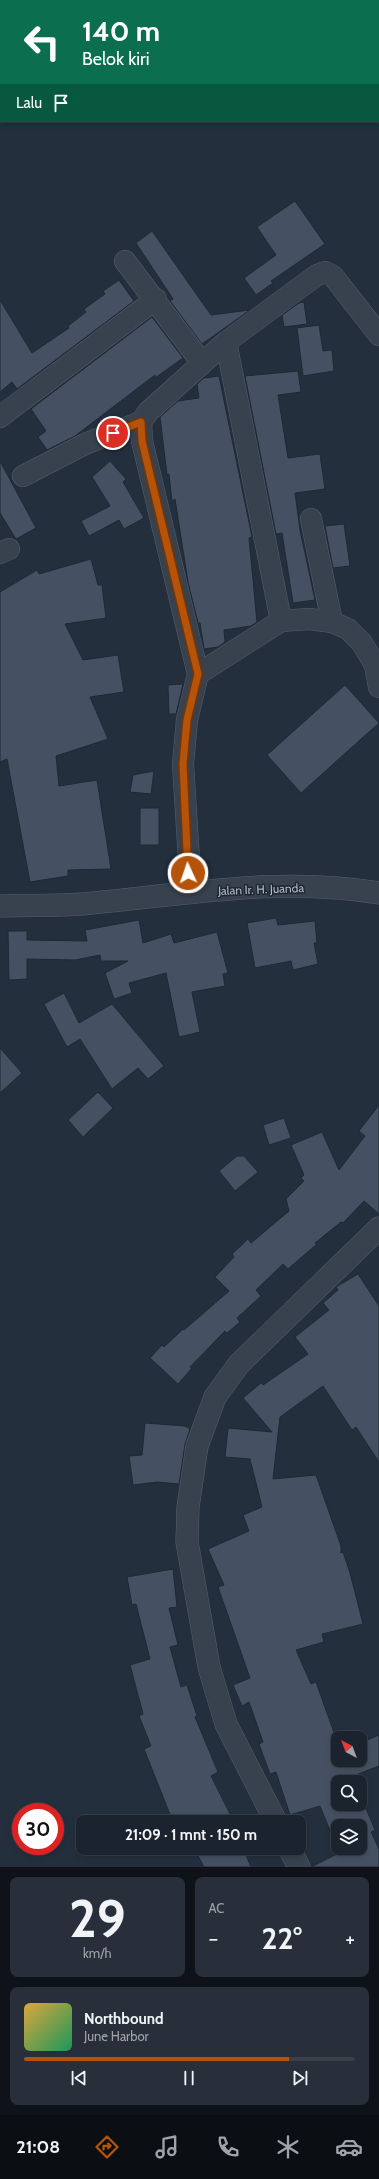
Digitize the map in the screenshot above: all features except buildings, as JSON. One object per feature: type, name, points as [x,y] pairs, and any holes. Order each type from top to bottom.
[{"type":"street","points":[[125,260],[156,299],[202,363]]},
{"type":"street","points":[[23,476],[85,444],[141,422],[148,412],[226,342],[317,275],[325,272],[333,276],[379,334]]},
{"type":"street","points":[[0,417],[156,299]]},
{"type":"street","points":[[226,342],[281,621]]},
{"type":"street","points":[[141,422],[142,441],[198,674],[187,720],[183,764],[191,893]]},
{"type":"street","points":[[311,519],[332,622]]},
{"type":"street","points":[[198,674],[281,621],[309,619],[332,622],[348,629],[362,643],[375,665],[379,687]]},
{"type":"street","name":"Jalan Ir. H. Juanda","points":[[0,906],[80,904],[248,888],[297,887],[357,889],[379,893]]},
{"type":"street","points":[[272,1815],[226,1724],[209,1667],[187,1542],[188,1507],[197,1446],[215,1397],[239,1364],[379,1228]]},
{"type":"street","points":[[293,1855],[299,1867]]},
{"type":"route","points":[[113,433],[141,422],[142,441],[198,674],[187,720],[183,764],[188,873]]}]
